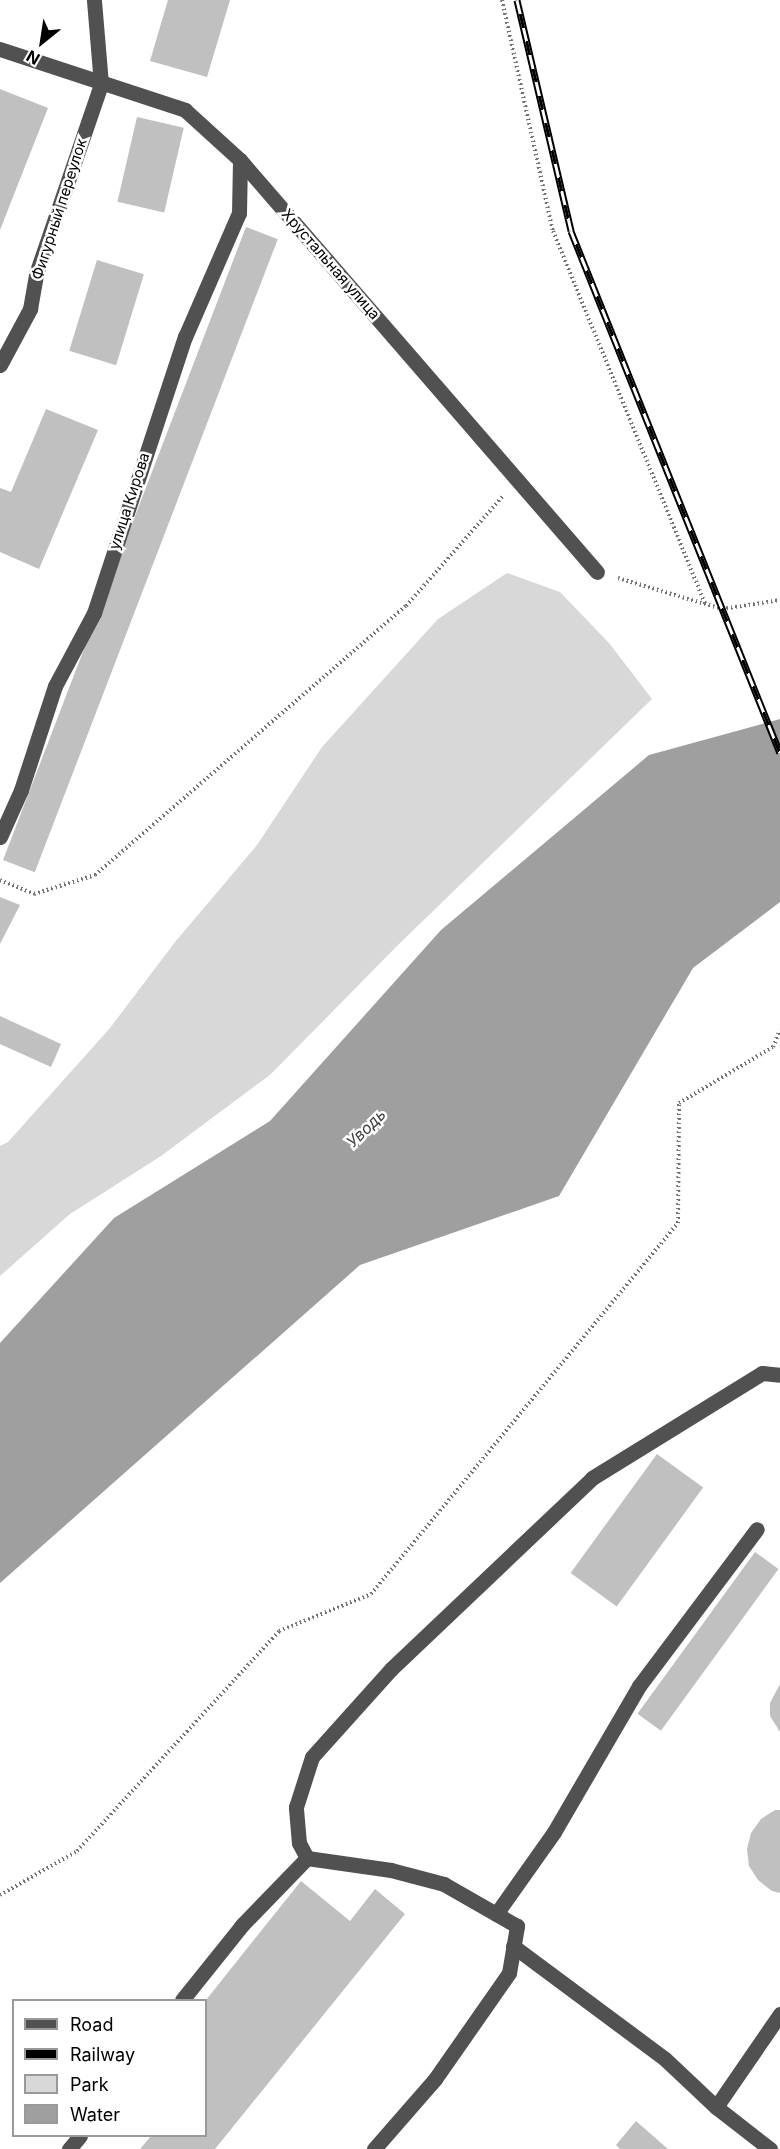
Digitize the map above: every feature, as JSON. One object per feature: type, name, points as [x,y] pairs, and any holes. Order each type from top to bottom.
[{"type":"street","points":[[94,0],[101,84]]},
{"type":"street","name":"Хрустальная улица","points":[[0,49],[185,110],[240,160],[597,572]]},
{"type":"street","name":"Фигурный переулок","points":[[0,365],[30,309],[36,274],[101,84]]},
{"type":"street","name":"улица Кирова","points":[[0,837],[21,790],[55,686],[94,613],[185,337],[239,213],[240,160]]},
{"type":"street","points":[[307,1858],[298,1843],[296,1807],[312,1757],[391,1670],[592,1478],[762,1373],[780,1375]]},
{"type":"street","points":[[496,1914],[554,1832],[639,1686],[757,1528]]},
{"type":"street","points":[[307,1858],[391,1870],[444,1884],[517,1926],[509,1973],[435,2079],[374,2149]]},
{"type":"street","points":[[184,1999],[242,1925],[307,1858]]},
{"type":"street","points":[[513,1946],[665,2059],[716,2107],[771,2149]]},
{"type":"street","points":[[716,2107],[780,2014]]},
{"type":"street","points":[[69,2149],[79,2137]]},
{"type":"path","points":[[502,0],[553,231],[705,604]]},
{"type":"path","points":[[0,880],[34,894],[95,875],[406,606],[517,479]]},
{"type":"path","points":[[597,572],[722,609],[780,600]]},
{"type":"path","points":[[0,1895],[77,1851],[279,1631],[371,1594],[678,1223],[679,1103],[773,1047],[780,1030]]},
{"type":"green space","points":[[507,573],[560,592],[609,643],[652,699],[398,945],[271,1074],[161,1156],[70,1214],[0,1276],[0,1146],[8,1142],[110,1028],[175,942],[257,845],[322,747],[438,619]]},
{"type":"water","name":"Уводь","points":[[780,719],[780,902],[693,968],[559,1196],[360,1265],[0,1583],[0,1343],[114,1218],[270,1121],[441,930],[649,755]]},
{"type":"building","points":[[168,0],[230,0],[207,77],[150,61]]},
{"type":"building","points":[[0,89],[48,108],[0,230]]},
{"type":"building","points":[[137,117],[184,128],[164,213],[117,202]]},
{"type":"building","points":[[246,227],[278,239],[35,872],[3,860]]},
{"type":"building","points":[[97,260],[144,274],[116,365],[69,351]]},
{"type":"building","points":[[46,409],[98,430],[39,569],[0,552],[0,488],[11,492]]},
{"type":"building","points":[[0,897],[20,905],[0,944]]},
{"type":"building","points":[[0,1016],[61,1044],[51,1067],[0,1044]]},
{"type":"building","points":[[657,1454],[703,1488],[617,1606],[571,1573]]},
{"type":"building","points":[[755,1552],[778,1569],[661,1731],[637,1714]]},
{"type":"building","points":[[780,1684],[780,1732],[770,1716],[770,1703]]},
{"type":"building","points":[[775,1810],[780,1810],[780,1893],[772,1891],[758,1880],[749,1866],[747,1849],[751,1833],[761,1819]]},
{"type":"building","points":[[301,1881],[350,1921],[375,1889],[405,1914],[215,2149],[140,2149],[150,2137],[207,2137],[207,1999]]},
{"type":"building","points":[[636,2121],[668,2149],[620,2149],[616,2145]]},
{"type":"railway","points":[[517,0],[571,231],[780,753]]}]
